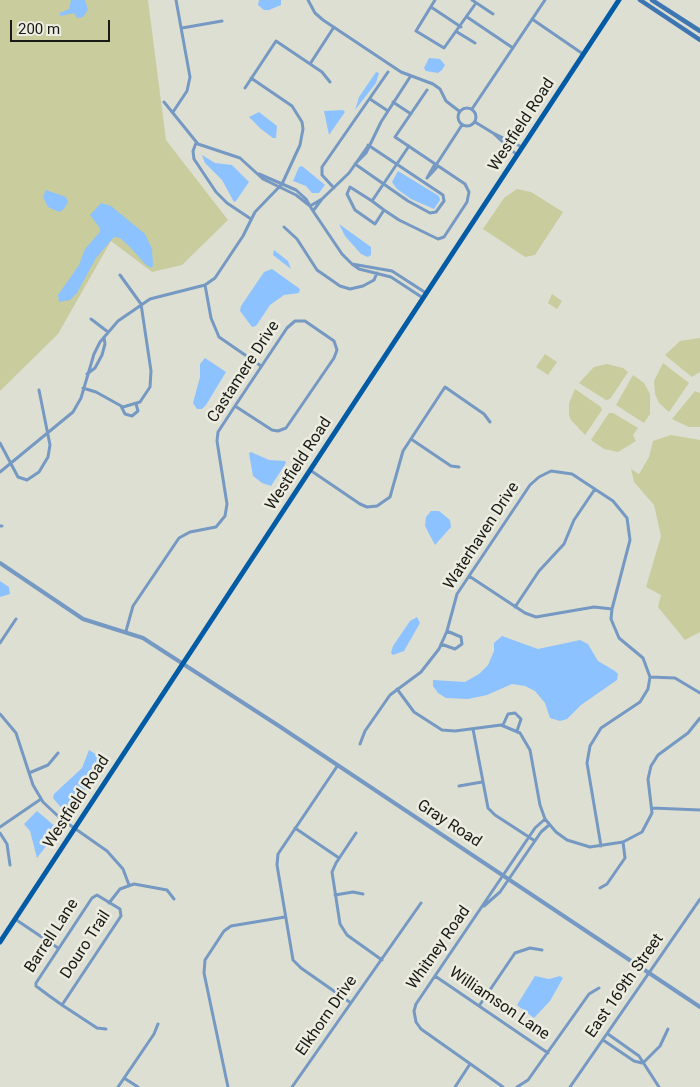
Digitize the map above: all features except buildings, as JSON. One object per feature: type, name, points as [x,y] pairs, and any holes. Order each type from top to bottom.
[{"type":"main road","name":"Westfield Road","points":[[0,942],[619,0]]},
{"type":"main road","points":[[640,0],[700,40]]},
{"type":"main road","points":[[652,0],[700,32]]},
{"type":"street","points":[[173,112],[187,91],[190,81],[176,0]]},
{"type":"street","points":[[308,0],[319,16],[401,72],[438,87],[446,101],[459,111]]},
{"type":"street","points":[[435,0],[416,30],[444,48],[461,27],[476,3]]},
{"type":"street","points":[[472,0],[493,14]]},
{"type":"street","points":[[472,109],[545,0]]},
{"type":"street","points":[[431,7],[461,27]]},
{"type":"street","points":[[467,17],[513,48]]},
{"type":"street","points":[[532,19],[584,55]]},
{"type":"street","points":[[182,28],[222,21]]},
{"type":"street","points":[[310,64],[334,27]]},
{"type":"street","points":[[457,32],[474,43]]},
{"type":"street","points":[[245,88],[276,42],[326,75],[330,82]]},
{"type":"street","points":[[334,188],[322,175],[322,167],[388,72]]},
{"type":"street","points":[[310,206],[334,188],[364,156],[368,145],[393,102],[410,77]]},
{"type":"street","points":[[0,472],[73,412],[79,403],[86,375],[94,354],[104,336],[123,316],[141,304],[165,294],[205,285],[224,268],[259,207],[281,186],[300,145],[303,129],[302,122],[292,106],[252,78]]},
{"type":"street","points":[[384,210],[375,224],[355,210],[348,196],[350,187],[409,226],[435,239],[441,239],[466,204],[469,192],[462,182],[395,137],[428,90]]},
{"type":"street","points":[[370,99],[388,111]]},
{"type":"street","points":[[164,102],[196,143],[240,158],[263,179],[281,186],[310,206],[342,254],[352,264],[359,269],[391,277],[425,296]]},
{"type":"street","points":[[393,102],[411,114]]},
{"type":"street","points":[[459,111],[464,108],[472,109]]},
{"type":"street","points":[[459,111],[458,119],[462,125],[469,126],[475,122],[476,116],[472,109]]},
{"type":"street","points":[[475,122],[522,147]]},
{"type":"street","points":[[424,183],[462,125]]},
{"type":"street","points":[[493,133],[517,155]]},
{"type":"street","points":[[196,143],[192,151],[194,159],[216,192],[227,203],[251,219]]},
{"type":"street","points":[[355,164],[413,204],[435,213],[444,198],[368,145]]},
{"type":"street","points":[[372,201],[409,146]]},
{"type":"street","points":[[313,211],[322,198]]},
{"type":"street","points":[[284,227],[297,239],[317,270],[340,286],[354,289],[363,286],[374,280],[378,268]]},
{"type":"street","points":[[352,264],[392,271],[425,296]]},
{"type":"street","points":[[120,275],[141,304],[152,378],[145,395],[136,404],[121,406]]},
{"type":"street","points":[[205,285],[211,318],[219,337],[261,366]]},
{"type":"street","points":[[91,319],[108,332]]},
{"type":"street","name":"Castamere Drive","points":[[126,631],[133,606],[179,538],[190,532],[216,527],[225,516],[227,504],[217,437],[235,406],[287,328],[295,321],[305,321],[331,338],[337,347],[334,358],[290,425],[282,431],[267,428],[235,406]]},
{"type":"street","points":[[86,375],[95,368],[102,355],[105,344],[104,336]]},
{"type":"street","points":[[309,470],[360,504],[367,507],[377,506],[390,497],[401,454],[445,387],[484,414],[490,422]]},
{"type":"street","points":[[83,388],[96,392],[121,406],[125,414],[132,416],[138,411],[136,404]]},
{"type":"street","points":[[0,443],[10,464],[21,478],[27,480],[35,476],[44,465],[49,453],[48,433],[39,390]]},
{"type":"street","points":[[411,439],[449,465],[459,467]]},
{"type":"street","name":"Waterhaven Drive","points":[[360,744],[363,734],[387,699],[424,668],[441,644],[447,631],[455,598],[530,485],[539,476],[551,471],[572,474],[595,489]]},
{"type":"street","points":[[515,607],[539,571],[564,544],[574,520],[595,489],[621,508],[627,518],[631,532],[611,619],[616,633],[644,658],[650,677],[648,689],[640,702],[601,728],[590,746],[587,762],[601,846]]},
{"type":"street","name":"Gray Road","points":[[0,563],[83,619],[126,631],[143,638],[338,765],[700,1007]]},
{"type":"street","points":[[469,576],[515,607],[529,615],[541,618],[594,607],[612,609]]},
{"type":"street","points":[[0,642],[16,619]]},
{"type":"street","points":[[441,644],[455,649],[462,644],[461,637],[447,631]]},
{"type":"street","points":[[650,677],[675,678],[700,693]]},
{"type":"street","points":[[398,689],[414,712],[438,728],[450,732],[503,725],[517,731],[526,741],[530,750],[540,805],[549,825],[560,836],[574,843],[590,846],[623,842],[636,837],[645,829],[651,817],[652,808],[648,779],[652,764],[658,755],[690,731],[700,718]]},
{"type":"street","points":[[503,725],[508,714],[515,713],[521,719],[517,731]]},
{"type":"street","points":[[0,714],[16,733],[29,773],[41,799],[53,813],[107,852],[123,869],[130,884]]},
{"type":"street","points":[[473,729],[482,782],[490,811],[535,841]]},
{"type":"street","points":[[29,773],[48,765],[58,753]]},
{"type":"street","points":[[338,765],[276,859],[291,954],[296,964],[351,1003]]},
{"type":"street","points":[[460,786],[482,782]]},
{"type":"street","points":[[0,827],[41,799]]},
{"type":"street","points":[[652,808],[700,810]]},
{"type":"street","name":"Whitney Road","points":[[470,1064],[421,1030],[414,1015],[416,1004],[529,837],[538,825],[546,819]]},
{"type":"street","name":"Whitney Road","points":[[482,908],[494,898],[543,829],[549,825]]},
{"type":"street","points":[[295,828],[339,858]]},
{"type":"street","points":[[0,833],[8,848],[10,864]]},
{"type":"street","points":[[356,833],[332,872],[335,895],[343,931],[382,960]]},
{"type":"street","points":[[600,888],[607,884],[625,858],[623,842]]},
{"type":"street","points":[[110,903],[115,894],[130,884],[159,887],[167,890],[174,900]]},
{"type":"street","points":[[335,895],[353,892],[363,894]]},
{"type":"street","name":"Barrell Lane","points":[[106,1029],[97,1028],[62,1005],[36,986],[36,983],[93,896],[98,896],[110,903]]},
{"type":"street","name":"East 169th Street","points":[[570,1087],[700,898]]},
{"type":"street","name":"Douro Trail","points":[[62,1005],[121,916],[120,910],[110,903]]},
{"type":"street","name":"Elkhorn Drive","points":[[292,1087],[421,903]]},
{"type":"street","points":[[228,1087],[203,965],[224,931],[231,926],[284,917]]},
{"type":"street","points":[[15,919],[58,948]]},
{"type":"street","points":[[479,1006],[515,953],[530,948],[542,950]]},
{"type":"street","name":"Williamson Lane","points":[[435,976],[548,1053]]},
{"type":"street","points":[[517,1087],[528,1080],[590,994],[599,988]]},
{"type":"street","points":[[118,1087],[154,1034],[158,1024]]},
{"type":"street","points":[[642,1063],[660,1046],[668,1029]]},
{"type":"street","points":[[608,1034],[639,1056],[659,1087]]},
{"type":"street","points":[[603,1040],[634,1062],[642,1063]]},
{"type":"street","points":[[454,1087],[470,1064],[503,1087]]},
{"type":"street","points":[[124,1078],[138,1087]]},
{"type":"green space","points":[[0,0],[148,0],[166,140],[228,220],[182,265],[152,272],[111,241],[58,334],[0,391]]},
{"type":"green space","points":[[517,189],[531,192],[563,212],[535,255],[525,257],[483,229],[504,198]]},
{"type":"green space","points":[[552,294],[562,301],[557,309],[548,303]]},
{"type":"green space","points":[[700,338],[700,372],[692,377],[665,355],[680,341]]},
{"type":"green space","points":[[545,354],[557,362],[548,375],[536,367]]},
{"type":"green space","points":[[663,363],[689,383],[669,412],[659,403],[655,394],[654,381]]},
{"type":"green space","points":[[607,364],[623,368],[628,372],[610,399],[606,400],[579,383],[594,367]]},
{"type":"green space","points":[[633,375],[644,383],[650,394],[650,414],[644,423],[616,405]]},
{"type":"green space","points":[[575,389],[601,407],[602,410],[585,435],[571,420],[569,415],[569,403]]},
{"type":"green space","points":[[695,391],[700,393],[700,427],[689,427],[672,419]]},
{"type":"green space","points":[[609,413],[613,413],[638,428],[633,435],[636,441],[618,452],[604,449],[591,440]]},
{"type":"green space","points":[[671,435],[700,440],[700,632],[685,640],[658,607],[661,595],[646,587],[661,536],[654,505],[634,482],[631,469],[639,474],[649,457],[653,441]]},
{"type":"water","points":[[71,0],[85,0],[88,10],[83,17],[77,18],[74,13],[60,16],[60,13],[69,9]]},
{"type":"water","points":[[259,0],[281,0],[281,5],[264,10],[258,5]]},
{"type":"water","points":[[429,58],[440,59],[445,65],[442,70],[438,73],[426,71],[424,68]]},
{"type":"water","points":[[376,72],[379,73],[376,83],[355,110],[359,97]]},
{"type":"water","points":[[343,110],[345,112],[329,135],[324,111]]},
{"type":"water","points":[[259,112],[277,126],[276,138],[273,138],[261,129],[249,117]]},
{"type":"water","points":[[202,155],[215,163],[232,165],[249,182],[236,201],[234,202],[222,180],[205,163]]},
{"type":"water","points":[[302,166],[325,185],[319,193],[312,193],[306,186],[293,181],[299,167]]},
{"type":"water","points":[[398,171],[439,196],[440,200],[434,209],[411,199],[397,189],[392,182]]},
{"type":"water","points":[[46,190],[66,197],[68,202],[64,209],[59,212],[48,207],[43,197]]},
{"type":"water","points":[[101,203],[111,206],[145,234],[152,249],[153,266],[151,268],[145,264],[120,238],[114,237],[96,258],[77,293],[70,300],[59,302],[58,295],[79,265],[85,249],[100,232],[100,228],[90,215]]},
{"type":"water","points":[[339,224],[371,247],[371,255],[368,257],[361,254],[345,236]]},
{"type":"water","points":[[274,250],[288,261],[291,269],[273,255]]},
{"type":"water","points":[[272,269],[300,289],[299,293],[284,295],[270,305],[256,326],[252,327],[240,311],[241,306],[264,272]]},
{"type":"water","points":[[205,358],[226,372],[206,405],[202,409],[197,409],[193,403],[200,377],[200,364]]},
{"type":"water","points":[[251,452],[269,460],[285,461],[286,463],[271,486],[262,483],[253,476],[249,453]]},
{"type":"water","points":[[431,511],[439,511],[450,520],[451,527],[435,545],[425,526],[426,517]]},
{"type":"water","points":[[0,581],[9,587],[10,594],[0,597]]},
{"type":"water","points":[[417,617],[420,623],[404,651],[393,655],[391,653],[393,646],[410,621]]},
{"type":"water","points":[[502,636],[538,649],[580,640],[588,644],[598,661],[618,674],[617,680],[581,705],[567,719],[560,721],[550,718],[545,703],[535,691],[525,686],[512,684],[487,695],[468,699],[446,698],[438,693],[433,686],[433,680],[465,682],[479,674],[488,665],[494,651],[494,643]]},
{"type":"water","points":[[89,750],[100,757],[103,762],[74,807],[70,811],[63,810],[53,798],[54,794],[82,768]]},
{"type":"water","points":[[37,811],[57,828],[56,833],[37,858],[30,831],[24,824]]},
{"type":"water","points":[[535,976],[549,979],[560,976],[563,978],[550,1001],[534,1018],[517,1005]]}]
